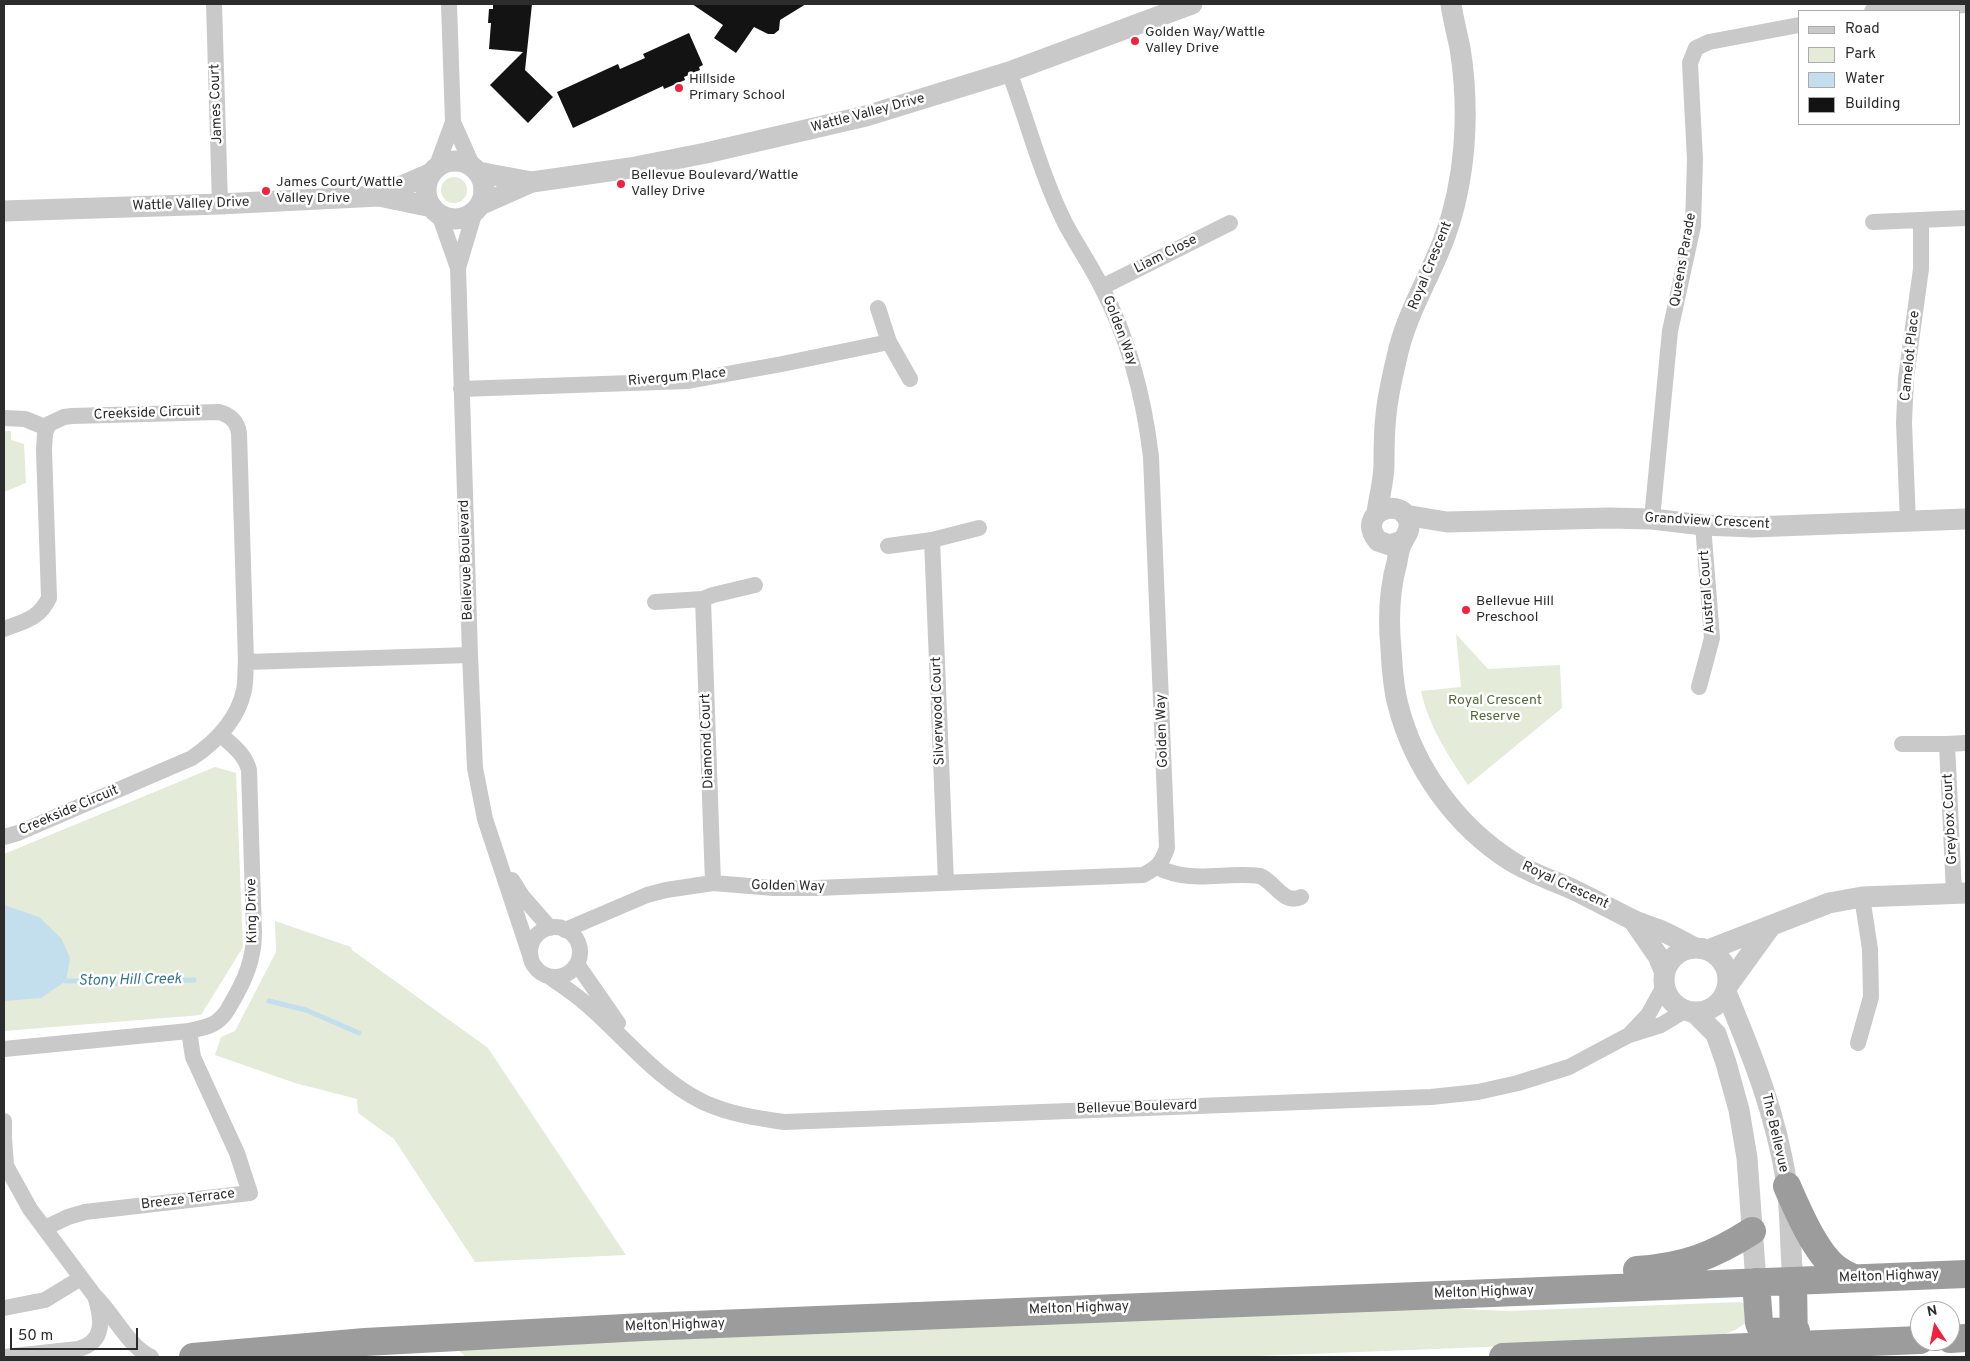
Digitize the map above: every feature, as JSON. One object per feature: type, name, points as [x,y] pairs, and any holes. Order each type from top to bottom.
[{"type":"highway","points":[[1787,1186],[1808,1231],[1828,1261],[1839,1271],[1854,1278]]},
{"type":"highway","points":[[1428,1295],[1487,1280],[1672,1267],[1712,1253],[1752,1232]]},
{"type":"highway","name":"Melton Highway","points":[[193,1357],[365,1342],[643,1327],[1966,1274]]},
{"type":"highway","points":[[1793,1281],[1794,1339]]},
{"type":"highway","points":[[1756,1282],[1759,1323],[1762,1330],[1767,1332],[1794,1339],[1910,1340]]},
{"type":"highway","points":[[1502,1357],[1794,1339],[1910,1328]]},
{"type":"highway","points":[[345,1357],[441,1352],[455,1357]]},
{"type":"street","name":"James Court","points":[[214,4],[220,204]]},
{"type":"street","points":[[449,4],[453,122],[475,170],[482,180],[484,188],[477,208],[466,216],[448,218],[435,210],[426,190],[427,181],[434,170],[453,122]]},
{"type":"street","name":"Wattle Valley Drive","points":[[477,208],[532,182],[630,168],[762,142],[866,116],[1009,72],[1192,4]]},
{"type":"street","name":"Royal Crescent","points":[[1377,513],[1384,465],[1383,442],[1386,413],[1400,346],[1412,312],[1444,238],[1453,211],[1460,176],[1464,148],[1464,86],[1460,48],[1451,4]]},
{"type":"street","points":[[1888,10],[1966,5]]},
{"type":"street","name":"Queens Parade","points":[[1652,519],[1670,332],[1693,226],[1695,160],[1690,63],[1696,48],[1709,42],[1798,25]]},
{"type":"street","name":"Golden Way","points":[[557,929],[616,909],[647,895],[666,890],[713,884],[774,888],[1143,875],[1163,861],[1167,848],[1151,457],[1146,418],[1131,358],[1121,329],[1102,287],[1065,223],[1045,176],[1009,72]]},
{"type":"street","points":[[434,170],[443,163],[458,161],[475,170]]},
{"type":"street","name":"Wattle Valley Drive","points":[[379,196],[434,170]]},
{"type":"street","name":"Wattle Valley Drive","points":[[475,170],[532,182]]},
{"type":"street","name":"Wattle Valley Drive","points":[[4,211],[220,204],[379,196],[435,210]]},
{"type":"street","name":"Bellevue Boulevard","points":[[477,208],[458,268],[470,655],[476,768],[479,796],[494,850],[530,955]]},
{"type":"street","name":"Bellevue Boulevard","points":[[435,210],[458,268]]},
{"type":"street","points":[[1872,222],[1966,218]]},
{"type":"street","name":"Camelot Place","points":[[1908,522],[1904,423],[1906,378],[1921,269],[1921,221]]},
{"type":"street","name":"Liam Close","points":[[1102,287],[1230,223]]},
{"type":"street","points":[[878,308],[889,342],[910,380]]},
{"type":"street","name":"Rivergum Place","points":[[461,389],[688,380],[782,364],[889,342]]},
{"type":"street","name":"Creekside Circuit","points":[[4,837],[18,833],[192,758],[211,745],[220,735],[239,705],[245,688],[246,662],[239,433],[235,422],[219,412],[82,416],[64,417],[49,424],[47,428]]},
{"type":"street","points":[[4,418],[25,419],[47,428],[44,450],[49,598],[44,609],[35,617],[4,629]]},
{"type":"street","name":"Royal Crescent","points":[[1384,465],[1394,496],[1403,513]]},
{"type":"street","points":[[1389,508],[1403,513],[1409,523],[1404,538],[1390,545],[1378,541],[1372,530],[1372,524],[1377,513],[1389,508]]},
{"type":"street","name":"Grandview Crescent","points":[[1403,513],[1447,522],[1609,518],[1652,519],[1752,527],[1966,519]]},
{"type":"street","name":"Grandview Crescent","points":[[1404,538],[1447,522]]},
{"type":"street","name":"Austral Court","points":[[1699,687],[1712,638],[1704,524]]},
{"type":"street","points":[[888,546],[932,540],[979,528]]},
{"type":"street","name":"Royal Crescent","points":[[1390,586],[1404,538]]},
{"type":"street","name":"Silverwood Court","points":[[932,540],[946,883]]},
{"type":"street","name":"Royal Crescent","points":[[1378,541],[1390,586],[1390,637],[1398,705],[1408,734],[1424,768],[1441,795],[1479,838],[1510,861],[1538,876],[1570,888],[1634,920],[1702,949]]},
{"type":"street","points":[[655,602],[703,599],[713,594],[756,585]]},
{"type":"street","name":"Diamond Court","points":[[703,599],[713,884]]},
{"type":"street","points":[[246,662],[470,655]]},
{"type":"street","name":"King Drive","points":[[4,1049],[205,1028],[222,1018],[241,988],[254,950],[249,770],[247,761],[220,735]]},
{"type":"street","points":[[1902,744],[1966,743]]},
{"type":"street","name":"Greybox Court","points":[[1947,744],[1960,893]]},
{"type":"street","name":"Bellevue Boulevard","points":[[494,850],[522,896],[557,929]]},
{"type":"street","points":[[1157,867],[1171,874],[1186,878],[1260,876],[1267,879],[1288,899],[1295,900],[1301,897]]},
{"type":"street","points":[[1770,927],[1727,988],[1721,1000],[1713,1007],[1690,1011],[1672,1001],[1665,979],[1669,963],[1676,955],[1685,950],[1702,949],[1770,927],[1829,903],[1862,897],[1960,893]]},
{"type":"street","points":[[1858,1043],[1871,997],[1870,950],[1862,897]]},
{"type":"street","name":"Golden Way","points":[[578,956],[588,935],[616,909]]},
{"type":"street","name":"Royal Crescent","points":[[1634,920],[1658,956],[1665,979]]},
{"type":"street","points":[[557,929],[577,940],[578,956],[566,975],[550,977],[542,974],[536,969],[530,955],[533,941],[537,935],[557,929]]},
{"type":"street","points":[[1702,949],[1717,956],[1724,964],[1728,974],[1727,988]]},
{"type":"street","name":"Bellevue Boulevard","points":[[578,956],[604,1004],[648,1063]]},
{"type":"street","name":"Bellevue Boulevard","points":[[550,977],[584,1002],[648,1063],[683,1090],[702,1101],[727,1111],[750,1117],[784,1122],[1431,1097],[1478,1092],[1518,1083],[1569,1067],[1629,1035],[1661,1025],[1690,1011]]},
{"type":"street","name":"Bellevue Boulevard","points":[[1629,1035],[1648,1015],[1665,979]]},
{"type":"street","name":"The Bellevue","points":[[1727,988],[1759,1072],[1770,1108],[1787,1186],[1793,1281]]},
{"type":"street","name":"The Bellevue","points":[[1690,1011],[1716,1034],[1739,1110],[1747,1158],[1756,1282]]},
{"type":"street","name":"Breeze Terrace","points":[[45,1228],[68,1217],[85,1212],[250,1193],[237,1153],[193,1057],[189,1030]]},
{"type":"street","points":[[4,1121],[5,1164],[20,1195],[81,1278],[106,1307],[134,1345],[151,1357]]},
{"type":"street","points":[[4,1308],[45,1300],[81,1278]]},
{"type":"street","points":[[4,1357],[78,1349],[90,1345],[98,1337],[100,1322],[94,1295]]},
{"type":"green space","points":[[454,177],[463,181],[467,190],[463,199],[454,203],[445,199],[441,190],[445,181]]},
{"type":"green space","points":[[4,431],[11,431],[11,440],[24,444],[26,483],[4,492]]},
{"type":"green space","name":"Royal Crescent Reserve","points":[[1456,634],[1488,669],[1560,665],[1562,708],[1468,785],[1446,752],[1434,729],[1421,691],[1461,687]]},
{"type":"green space","points":[[215,767],[236,773],[243,947],[201,1015],[4,1031],[4,854]]},
{"type":"green space","points":[[275,921],[351,947],[352,950],[488,1048],[626,1255],[475,1262],[394,1139],[358,1113],[357,1099],[295,1083],[215,1055],[221,1037],[235,1031],[276,952]]},
{"type":"green space","points":[[1740,1302],[1745,1304],[1749,1321],[1735,1330],[1714,1338],[1232,1357],[466,1357],[458,1350],[463,1348],[1441,1308],[1508,1311]]},
{"type":"water","points":[[4,905],[39,917],[61,938],[70,958],[66,981],[41,998],[4,1001]]},
{"type":"building","points":[[493,4],[532,4],[525,70],[553,97],[528,123],[490,85],[523,52],[489,49],[491,23],[488,23],[489,9],[493,9]]},
{"type":"building","points":[[692,4],[806,4],[780,20],[779,30],[774,34],[768,34],[754,27],[736,53],[714,38],[723,25]]},
{"type":"building","points":[[689,33],[703,65],[699,67],[700,70],[684,77],[685,80],[664,89],[663,86],[573,128],[557,92],[618,64],[620,69],[645,58],[643,54]]},
{"type":"waterway","name":"Stony Hill Creek","points":[[66,981],[89,981],[109,984],[139,981],[194,980]]},
{"type":"waterway","name":"Stony Hill Creek","points":[[269,1001],[306,1010],[359,1033]]},
{"type":"place","name":"Golden Way/Wattle Valley Drive","points":[[1135,41]]},
{"type":"place","name":"Hillside Primary School","points":[[679,88]]},
{"type":"place","name":"Bellevue Boulevard/Wattle Valley Drive","points":[[621,184]]},
{"type":"place","name":"James Court/Wattle Valley Drive","points":[[266,191]]},
{"type":"place","name":"Bellevue Hill Preschool","points":[[1466,610]]}]
